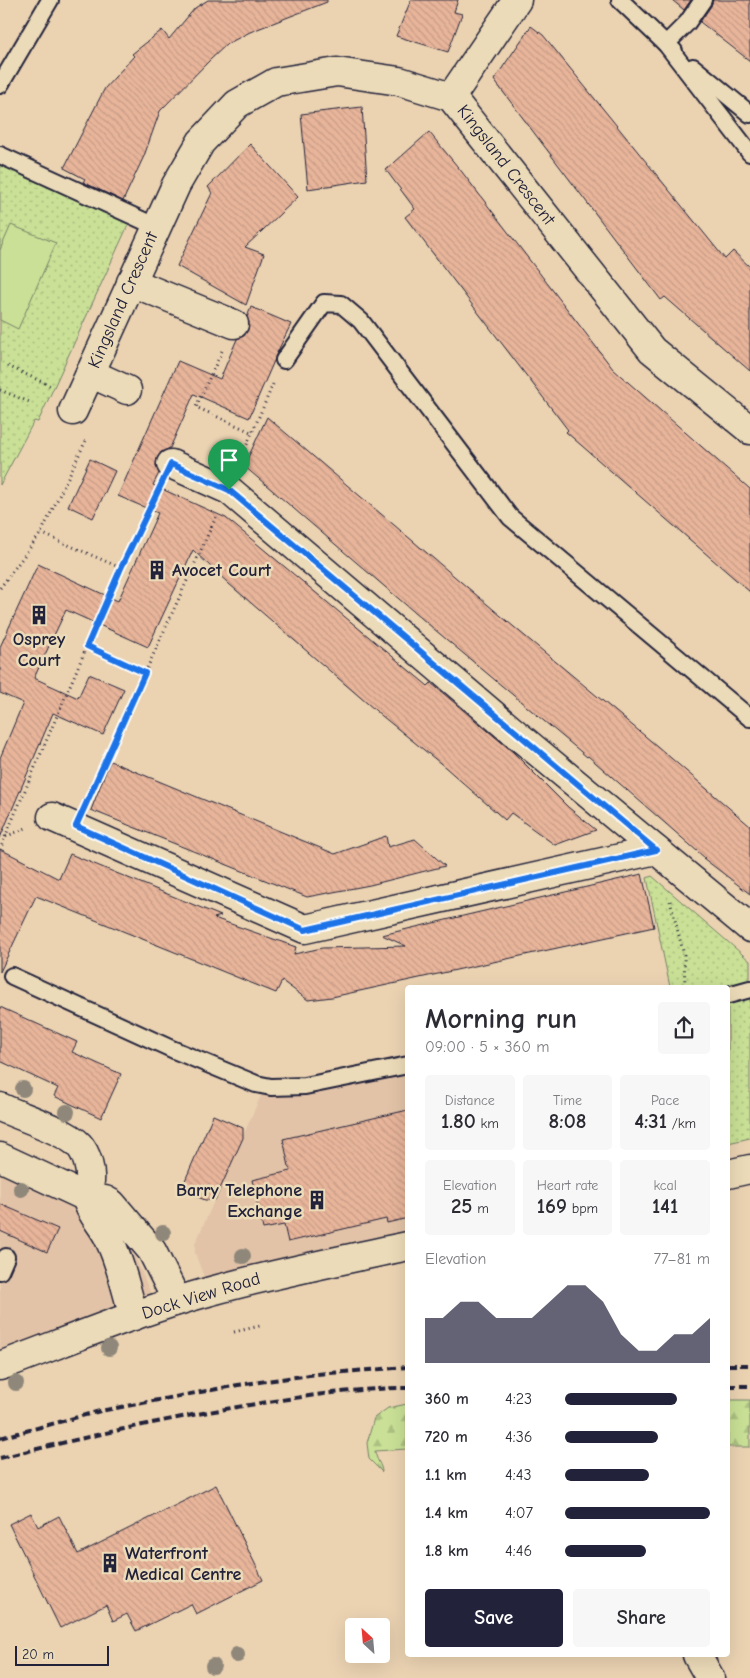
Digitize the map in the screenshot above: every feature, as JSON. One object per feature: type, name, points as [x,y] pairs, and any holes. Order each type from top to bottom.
[{"type":"street","points":[[452,97],[517,0]]},
{"type":"street","name":"Kingsland Crescent","points":[[73,411],[176,185],[201,142],[237,104],[276,82],[337,72],[399,80],[452,97],[652,350],[750,430]]},
{"type":"street","points":[[131,282],[234,324]]},
{"type":"street","points":[[90,373],[128,390]]},
{"type":"street","points":[[171,464],[229,490],[750,928]]},
{"type":"street","points":[[64,821],[305,930],[656,850]]},
{"type":"street","points":[[0,1107],[70,1138],[80,1146],[86,1155],[90,1181],[86,1197],[92,1213],[101,1223],[110,1240],[134,1316]]},
{"type":"street","points":[[0,1157],[86,1197],[105,1200],[112,1204],[152,1251],[177,1301]]},
{"type":"street","points":[[730,1174],[750,1169]]},
{"type":"street","name":"Dock View Road","points":[[0,1366],[177,1301],[270,1276],[405,1247]]},
{"type":"street","points":[[698,1657],[710,1678]]},
{"type":"lane","points":[[0,85],[50,0]]},
{"type":"lane","points":[[620,0],[666,44],[750,114]]},
{"type":"lane","points":[[666,44],[687,22],[703,0]]},
{"type":"lane","points":[[666,44],[750,153]]},
{"type":"lane","points":[[0,155],[157,226]]},
{"type":"lane","points":[[284,360],[324,303],[341,304],[361,321],[510,517],[750,718]]},
{"type":"lane","points":[[12,976],[174,1050],[256,1084],[272,1087],[305,1086],[405,1066]]},
{"type":"lane","points":[[730,994],[750,989]]},
{"type":"path","points":[[234,324],[196,407],[251,432]]},
{"type":"path","points":[[64,821],[145,673],[229,490],[251,432],[284,360]]},
{"type":"path","points":[[8,366],[54,388]]},
{"type":"path","points":[[0,390],[32,402]]},
{"type":"path","points":[[0,588],[41,533],[92,427],[73,411]]},
{"type":"path","points":[[5,837],[121,568],[171,464]]},
{"type":"path","points":[[41,533],[121,568]]},
{"type":"path","points":[[87,646],[145,673]]},
{"type":"path","points":[[669,898],[684,955],[685,985]]},
{"type":"path","points":[[234,1332],[260,1326]]},
{"type":"shaded area","points":[[405,1073],[405,1246],[209,1291],[195,1253],[195,1244],[262,1093],[293,1096]]},
{"type":"shaded area","points":[[0,1157],[126,1241],[137,1261],[157,1308],[0,1366]]},
{"type":"green space","points":[[0,163],[130,221],[38,422],[34,421],[0,485]]},
{"type":"green space","points":[[11,225],[56,243],[18,329],[0,320],[0,250]]},
{"type":"green space","points":[[652,876],[750,961],[750,1138],[730,1143],[730,985],[670,985],[647,878]]},
{"type":"green space","points":[[730,1400],[750,1400],[750,1447],[730,1447]]},
{"type":"green space","points":[[405,1404],[405,1449],[375,1451],[382,1472],[369,1459],[367,1443],[374,1418],[388,1408]]},
{"type":"building","points":[[208,0],[327,0],[327,2],[250,32],[227,44],[209,61],[160,111],[144,156],[123,201],[83,182],[85,179],[64,168],[105,88],[134,56],[132,54],[162,30],[169,39],[195,8]]},
{"type":"building","points":[[411,0],[458,0],[454,12],[462,14],[448,52],[396,36]]},
{"type":"building","points":[[672,0],[691,0],[684,10]]},
{"type":"building","points":[[713,0],[750,0],[750,61],[700,22]]},
{"type":"building","points":[[531,26],[543,35],[725,259],[733,251],[750,267],[750,371],[665,297],[661,300],[494,80]]},
{"type":"building","points":[[362,107],[367,180],[308,189],[301,114]]},
{"type":"building","points":[[429,132],[462,172],[613,369],[750,489],[750,592],[566,432],[568,430],[405,217],[415,209],[386,170]]},
{"type":"building","points":[[250,144],[298,197],[245,247],[264,254],[246,305],[177,266],[212,193],[208,187]]},
{"type":"building","points":[[251,307],[291,324],[249,418],[194,394],[170,448],[161,452],[157,458],[156,466],[159,473],[153,485],[226,518],[428,686],[431,683],[513,752],[568,807],[596,830],[555,845],[511,813],[505,820],[229,584],[193,550],[148,647],[66,610],[34,678],[78,698],[89,674],[124,689],[103,735],[53,713],[0,838],[0,758],[23,703],[0,693],[0,647],[38,564],[118,601],[158,513],[118,496],[178,361],[220,379],[237,339],[244,336],[248,330],[249,322],[247,317]]},
{"type":"building","points":[[267,417],[750,826],[750,894],[703,858],[705,858],[588,756],[434,629],[244,466]]},
{"type":"building","points":[[90,459],[115,471],[93,518],[68,506]]},
{"type":"building","points":[[110,761],[335,854],[386,836],[388,847],[415,839],[445,866],[370,885],[307,897],[91,810]]},
{"type":"building","points":[[0,849],[59,879],[70,854],[221,916],[214,918],[296,947],[294,954],[322,948],[406,946],[382,935],[642,874],[654,927],[332,997],[308,1000],[282,981],[276,993],[36,896],[0,972]]},
{"type":"building","points":[[0,1007],[77,1042],[72,1052],[121,1074],[101,1118],[54,1096],[58,1088],[0,1061]]},
{"type":"building","name":"Barry Telephone Exchange","points":[[405,1111],[405,1219],[387,1223],[386,1219],[288,1242],[284,1225],[263,1229],[252,1180],[290,1171],[283,1139]]},
{"type":"building","points":[[213,1115],[243,1128],[243,1138],[215,1200],[205,1200],[181,1190]]},
{"type":"building","points":[[0,1204],[58,1229],[47,1252],[0,1231]]},
{"type":"building","name":"Waterfront Medical Centre","points":[[216,1485],[263,1580],[196,1614],[191,1604],[136,1631],[127,1614],[113,1621],[106,1605],[60,1628],[9,1524],[31,1513],[38,1527],[59,1516],[78,1554]]},
{"type":"railway","points":[[730,1365],[750,1365]]},
{"type":"railway","points":[[0,1438],[100,1411],[238,1385],[317,1374],[405,1367]]},
{"type":"railway","points":[[730,1386],[750,1386]]},
{"type":"railway","points":[[0,1458],[133,1427],[285,1399],[338,1392],[405,1388]]},
{"type":"place","name":"Avocet Court","points":[[157,570]]},
{"type":"place","name":"Osprey Court","points":[[39,615]]},
{"type":"place","name":"Barry Telephone Exchange","points":[[317,1200]]},
{"type":"place","name":"Waterfront Medical Centre","points":[[110,1563]]},
{"type":"route","points":[[171,464],[229,490],[510,729],[656,850],[305,930],[76,826],[145,673],[87,646],[121,568],[171,464]]}]
